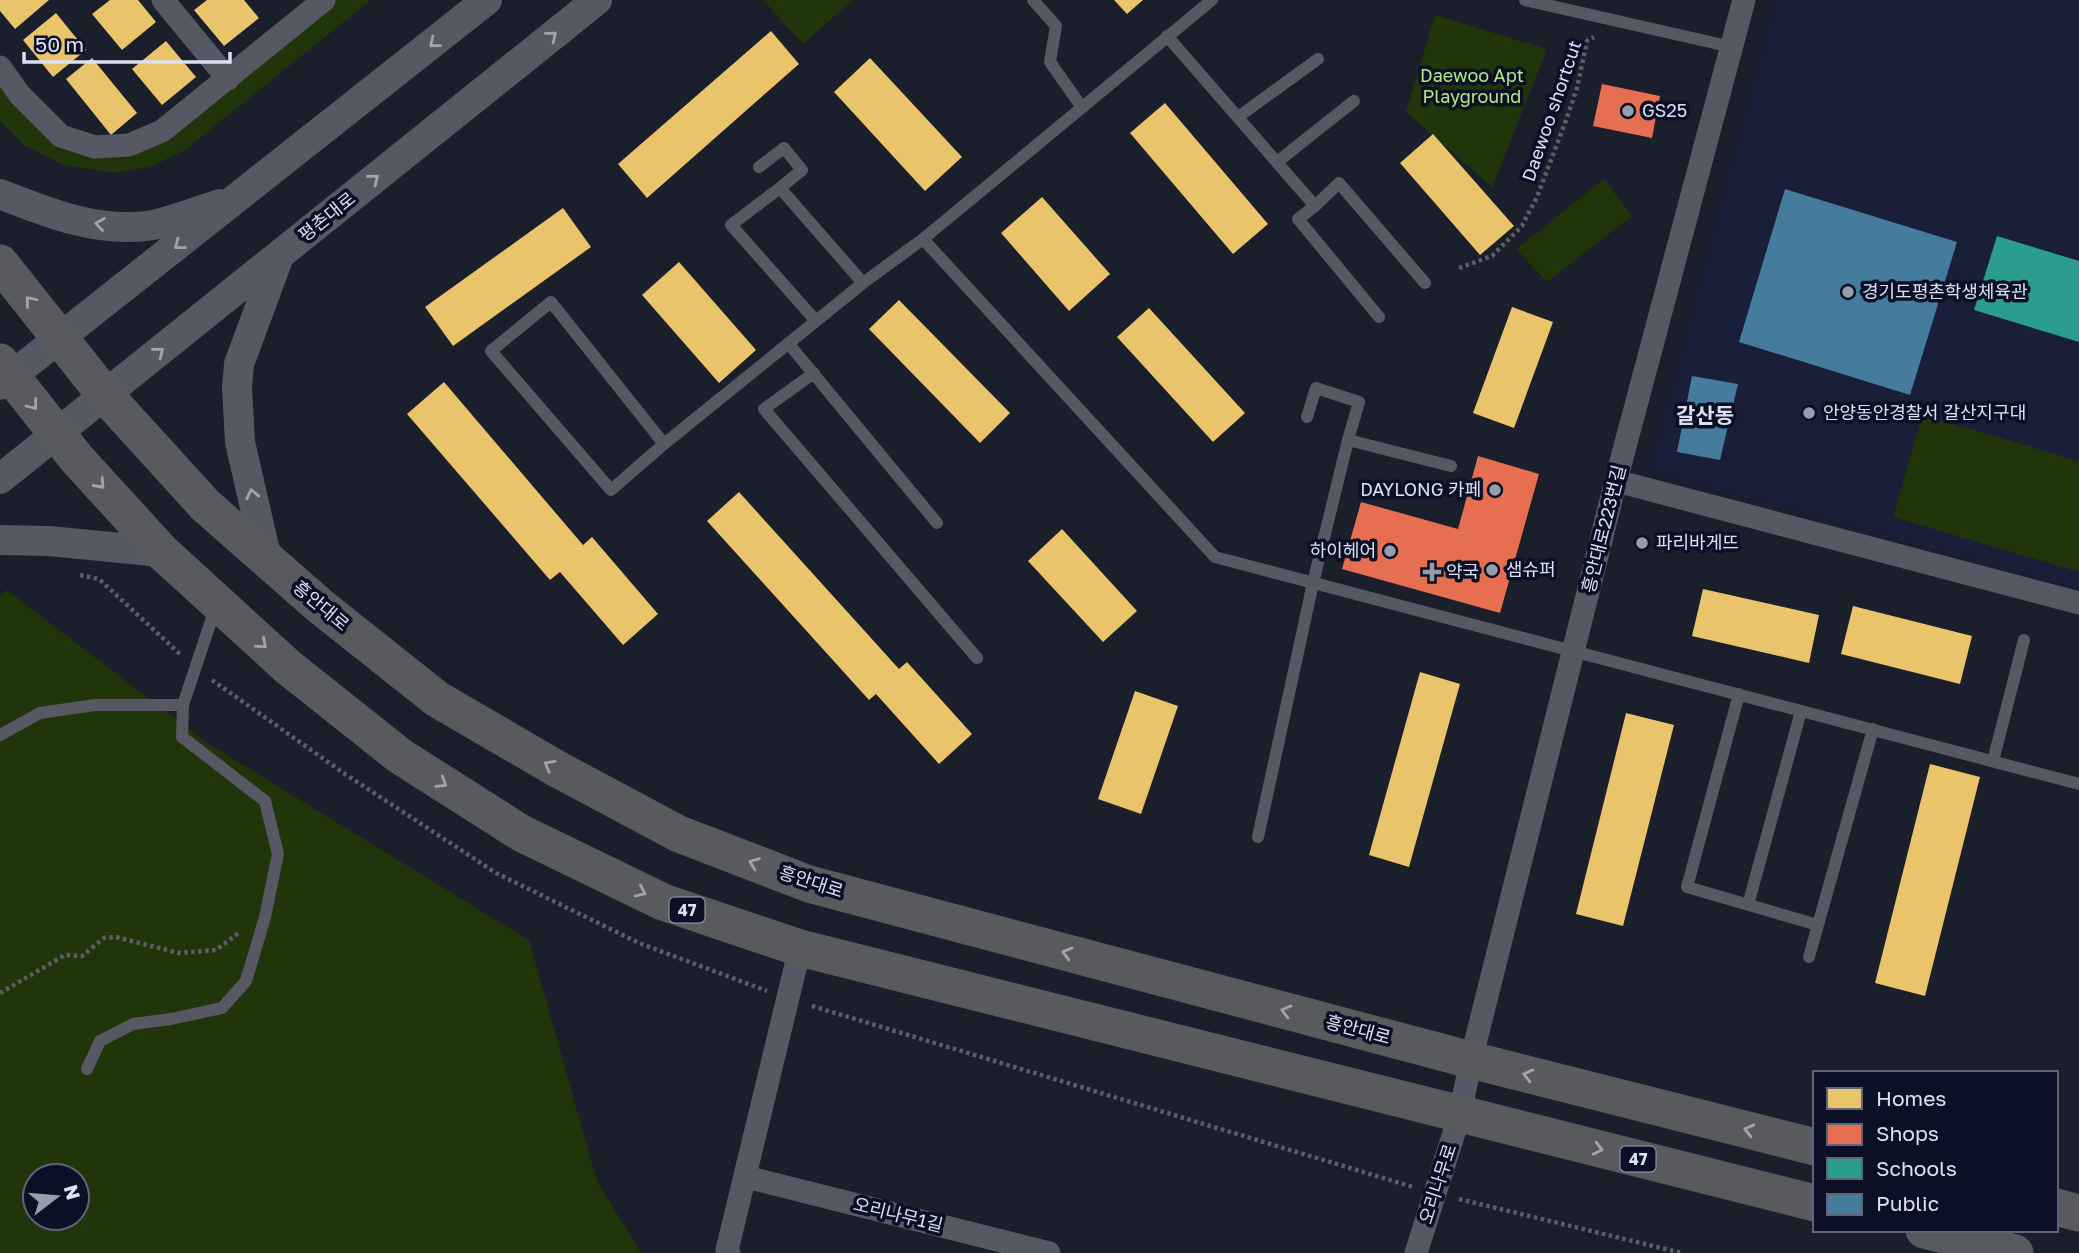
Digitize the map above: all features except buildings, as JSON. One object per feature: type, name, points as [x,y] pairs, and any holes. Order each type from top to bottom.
[{"type":"main road","name":"흥안대로","points":[[0,262],[106,395],[205,505],[320,606],[437,699],[559,770],[679,834],[809,884],[1471,1060],[1813,1146]]},
{"type":"main road","name":"47","points":[[4,374],[162,552],[288,667],[400,757],[521,833],[663,902],[800,948],[1813,1202]]},
{"type":"main road","points":[[1555,1138],[1569,1085]]},
{"type":"main road","points":[[2058,1208],[2079,1213]]},
{"type":"main road","points":[[1932,1232],[2015,1253]]},
{"type":"street","points":[[163,0],[228,79]]},
{"type":"street","points":[[0,67],[20,95],[61,136],[95,147],[129,145],[162,131],[324,0]]},
{"type":"street","points":[[4,374],[61,338],[487,0]]},
{"type":"street","name":"평촌대로","points":[[0,479],[597,0]]},
{"type":"street","name":"흥안대로223번길","points":[[1471,1060],[1615,484],[1744,0]]},
{"type":"street","points":[[0,194],[74,220],[131,227],[154,225],[237,199]]},
{"type":"street","points":[[267,560],[240,442],[237,388],[239,364],[279,256]]},
{"type":"street","points":[[1615,484],[1628,484],[2079,603]]},
{"type":"street","points":[[0,540],[49,541],[162,552]]},
{"type":"street","points":[[729,1253],[727,1250],[800,948]]},
{"type":"street","name":"오리나무로","points":[[1416,1253],[1460,1114],[1471,1060]]},
{"type":"street","name":"오리나무1길","points":[[746,1177],[1049,1253]]},
{"type":"lane","points":[[1033,0],[1056,26],[1051,62],[1081,106]]},
{"type":"lane","points":[[664,444],[551,302],[491,351],[611,490],[788,343],[923,239],[1212,0]]},
{"type":"lane","points":[[1532,1],[1732,47]]},
{"type":"lane","points":[[1167,36],[1315,205]]},
{"type":"lane","points":[[1238,117],[1318,59]]},
{"type":"lane","points":[[1277,162],[1354,101]]},
{"type":"lane","points":[[759,167],[784,148],[802,170],[731,225],[816,321]]},
{"type":"lane","points":[[1380,317],[1298,219],[1339,183],[1425,283]]},
{"type":"lane","points":[[780,188],[863,283]]},
{"type":"lane","points":[[923,239],[1215,557],[2079,784]]},
{"type":"lane","points":[[788,343],[937,523]]},
{"type":"lane","points":[[814,373],[764,410],[977,658]]},
{"type":"lane","points":[[1258,837],[1313,583],[1359,402],[1316,388],[1307,417]]},
{"type":"lane","points":[[1348,440],[1451,466]]},
{"type":"lane","points":[[87,1069],[100,1041],[133,1024],[222,1008],[246,981],[265,917],[278,854],[265,801],[182,737],[183,705],[217,603]]},
{"type":"lane","points":[[1993,761],[2024,640]]},
{"type":"lane","points":[[1739,694],[1688,887],[1818,925]]},
{"type":"lane","points":[[0,735],[40,713],[95,705],[183,705]]},
{"type":"lane","points":[[1748,905],[1801,710]]},
{"type":"lane","points":[[1809,957],[1873,729]]},
{"type":"path","name":"Daewoo shortcut","points":[[1459,268],[1492,256],[1522,226],[1537,197],[1565,123],[1577,88],[1587,41],[1617,21]]},
{"type":"path","points":[[0,993],[65,955],[82,956],[104,938],[116,937],[179,953],[216,950],[244,928],[265,917]]},
{"type":"shaded area","points":[[1774,0],[2079,0],[2079,589],[1648,471]]},
{"type":"green space","points":[[330,0],[371,0],[185,150],[150,167],[114,173],[64,165],[24,145],[0,121],[0,75],[61,143],[128,153]]},
{"type":"green space","points":[[763,0],[853,0],[803,44]]},
{"type":"green space","name":"Daewoo Apt Playground","points":[[1435,15],[1547,49],[1492,187],[1406,112]]},
{"type":"green space","points":[[1604,179],[1632,216],[1547,282],[1516,249]]},
{"type":"green space","points":[[1922,415],[2079,461],[2079,572],[1893,517]]},
{"type":"green space","points":[[7,590],[207,743],[529,940],[597,1181],[641,1253],[0,1253],[0,595]]},
{"type":"place","name":"GS25","points":[[1628,111]]},
{"type":"place","name":"경기도평촌학생체육관","points":[[1848,292]]},
{"type":"place","name":"안양동안경찰서 갈산지구대","points":[[1809,413]]},
{"type":"place","name":"DAYLONG 카페","points":[[1495,490]]},
{"type":"place","name":"파리바게뜨","points":[[1642,543]]},
{"type":"place","name":"하이헤어","points":[[1390,551]]},
{"type":"place","name":"샘슈퍼","points":[[1492,570]]},
{"type":"place","name":"약국","points":[[1432,572]]},
{"type":"district","name":"갈산동","points":[[1705,416]]}]
